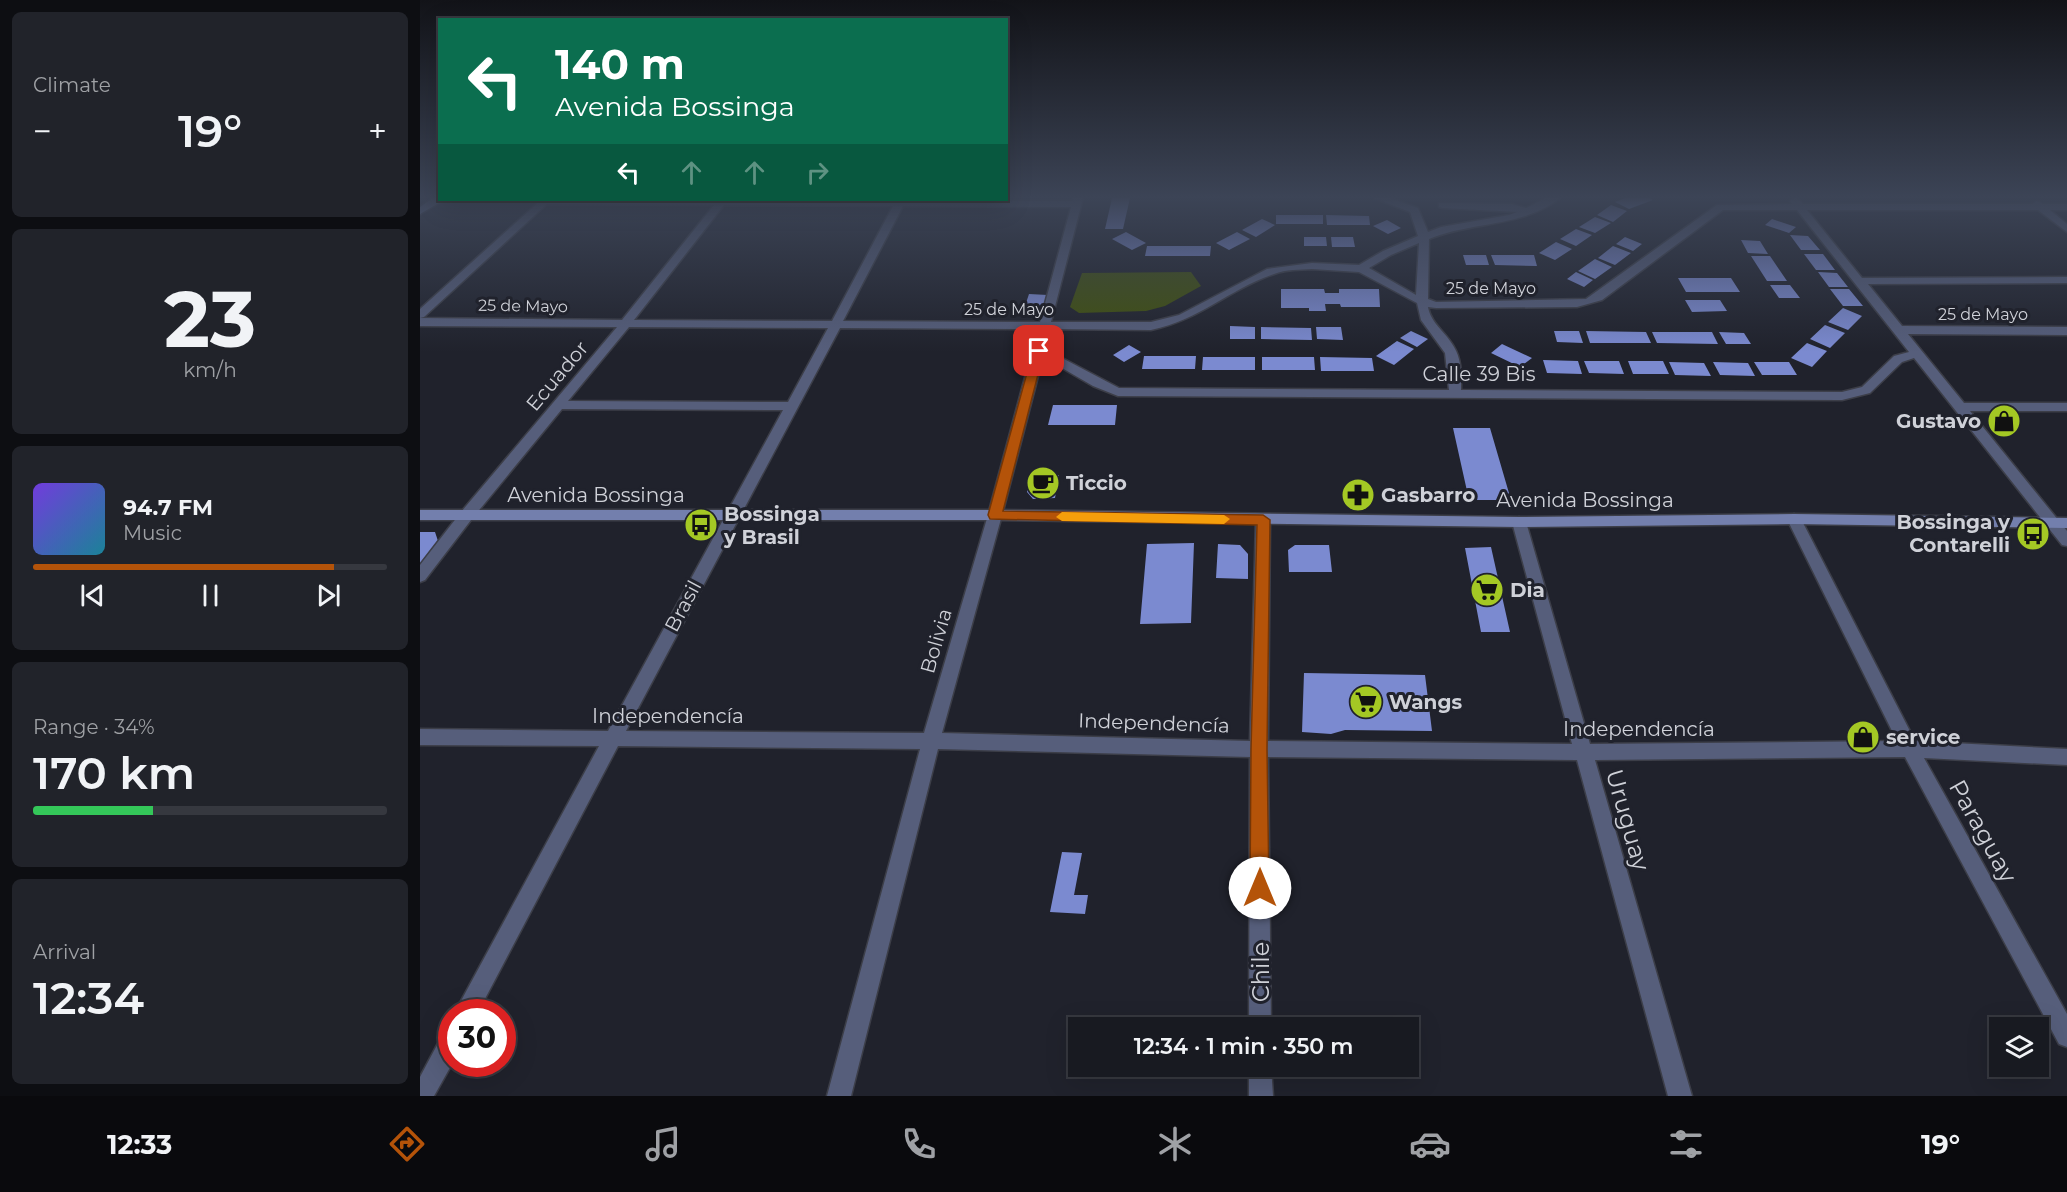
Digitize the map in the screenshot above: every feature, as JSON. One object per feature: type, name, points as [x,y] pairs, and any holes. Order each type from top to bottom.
[{"type":"main road","name":"Avenida Bossinga","points":[[420,515],[731,517],[995,515],[1519,522],[1794,519],[2060,523]]},
{"type":"street","points":[[420,315],[492,249]]},
{"type":"street","name":"Ecuador","points":[[420,576],[466,516],[685,249]]},
{"type":"street","name":"Brasil","points":[[473,999],[611,738],[876,249]]},
{"type":"street","name":"Bolivia","points":[[839,1096],[931,740],[995,515],[1064,249]]},
{"type":"street","points":[[1360,269],[1370,261],[1397,249]]},
{"type":"street","points":[[1424,249],[1423,313],[1448,347],[1454,362],[1455,393]]},
{"type":"street","name":"25 de Mayo","points":[[420,322],[1164,324],[1177,320],[1270,272],[1292,268],[1360,269],[1422,303],[1436,305],[1576,304],[1589,303],[1598,298],[1663,249]]},
{"type":"street","points":[[1833,249],[1916,354],[2060,523],[2067,541]]},
{"type":"street","points":[[1859,281],[2067,280]]},
{"type":"street","name":"25 de Mayo","points":[[1899,330],[2067,331]]},
{"type":"street","name":"Calle 39 Bis","points":[[1039,351],[1056,356],[1107,389],[1118,392],[1842,396],[1866,390],[1898,359],[1916,354]]},
{"type":"street","points":[[558,405],[792,406]]},
{"type":"street","points":[[1962,407],[2067,407]]},
{"type":"street","name":"Paraguay","points":[[1794,519],[1910,749],[2067,1036]]},
{"type":"street","name":"Chile","points":[[1260,1017],[1259,749],[1263,520]]},
{"type":"street","name":"Uruguay","points":[[1519,522],[1680,1096]]},
{"type":"street","name":"Independencía","points":[[420,737],[931,740],[1259,749],[1582,752],[1910,749],[2067,757]]},
{"type":"street","points":[[422,1096],[438,1066]]},
{"type":"street","points":[[1260,1077],[1261,1096]]},
{"type":"green space","points":[[1191,272],[1201,286],[1165,306],[1146,311],[1079,313],[1070,307],[1082,273]]},
{"type":"building","points":[[1146,249],[1211,249],[1210,256],[1145,256]]},
{"type":"building","points":[[1545,249],[1572,249],[1555,260],[1539,253]]},
{"type":"building","points":[[1609,249],[1621,249],[1631,253],[1615,265],[1598,258]]},
{"type":"building","points":[[1746,249],[1765,249],[1768,254],[1748,253]]},
{"type":"building","points":[[1804,254],[1823,254],[1835,270],[1816,270]]},
{"type":"building","points":[[1463,255],[1486,255],[1489,265],[1466,265]]},
{"type":"building","points":[[1491,255],[1534,255],[1537,266],[1495,265]]},
{"type":"building","points":[[1751,256],[1770,256],[1787,281],[1767,281]]},
{"type":"building","points":[[1595,259],[1612,267],[1595,279],[1578,271]]},
{"type":"building","points":[[1576,272],[1593,280],[1584,287],[1567,279]]},
{"type":"building","points":[[1818,272],[1837,273],[1848,287],[1829,287]]},
{"type":"building","points":[[1678,278],[1731,278],[1740,292],[1686,292]]},
{"type":"building","points":[[1770,285],[1790,285],[1800,298],[1779,298]]},
{"type":"building","points":[[1281,289],[1324,289],[1325,293],[1339,293],[1339,289],[1379,289],[1380,307],[1341,307],[1340,304],[1325,304],[1326,311],[1309,311],[1309,308],[1281,308]]},
{"type":"building","points":[[1830,289],[1849,289],[1863,306],[1843,306]]},
{"type":"building","points":[[1029,294],[1048,295],[1042,316],[1022,315]]},
{"type":"building","points":[[1685,300],[1720,300],[1727,311],[1692,312]]},
{"type":"building","points":[[1843,308],[1862,316],[1848,330],[1828,322]]},
{"type":"building","points":[[1825,325],[1845,333],[1830,348],[1810,339]]},
{"type":"building","points":[[1230,326],[1255,327],[1255,339],[1230,339]]},
{"type":"building","points":[[1261,327],[1311,328],[1312,340],[1261,339]]},
{"type":"building","points":[[1316,327],[1341,327],[1343,340],[1317,339]]},
{"type":"building","points":[[1411,331],[1428,339],[1417,347],[1400,338]]},
{"type":"building","points":[[1554,331],[1579,331],[1583,343],[1557,342]]},
{"type":"building","points":[[1586,331],[1646,332],[1651,343],[1590,343]]},
{"type":"building","points":[[1652,332],[1712,332],[1718,344],[1657,343]]},
{"type":"building","points":[[1719,332],[1744,333],[1751,344],[1726,344]]},
{"type":"building","points":[[1397,341],[1414,349],[1394,365],[1376,356]]},
{"type":"building","points":[[1807,343],[1827,351],[1812,367],[1791,358]]},
{"type":"building","points":[[1502,344],[1532,358],[1520,367],[1491,353]]},
{"type":"building","points":[[1129,345],[1141,352],[1124,362],[1113,355]]},
{"type":"building","points":[[1144,356],[1196,356],[1195,369],[1142,369]]},
{"type":"building","points":[[1203,357],[1255,357],[1255,370],[1202,370]]},
{"type":"building","points":[[1262,357],[1314,357],[1315,370],[1262,370]]},
{"type":"building","points":[[1320,357],[1372,358],[1374,371],[1321,371]]},
{"type":"building","points":[[1543,360],[1578,361],[1582,374],[1547,373]]},
{"type":"building","points":[[1584,361],[1619,361],[1624,374],[1589,373]]},
{"type":"building","points":[[1628,361],[1663,361],[1669,374],[1633,374]]},
{"type":"building","points":[[1669,362],[1704,363],[1711,376],[1675,375]]},
{"type":"building","points":[[1713,362],[1748,363],[1755,376],[1720,375]]},
{"type":"building","points":[[1754,362],[1789,362],[1797,375],[1762,375]]},
{"type":"building","points":[[1053,405],[1117,405],[1115,425],[1048,425]]},
{"type":"building","points":[[1453,428],[1490,428],[1511,500],[1469,500]]},
{"type":"building","name":"Ticcio","points":[[1031,475],[1059,475],[1055,498],[1033,499],[1027,492]]},
{"type":"building","points":[[420,532],[435,532],[438,541],[420,564]]},
{"type":"building","points":[[1194,543],[1191,623],[1140,624],[1147,544]]},
{"type":"building","points":[[1218,544],[1240,545],[1248,554],[1248,579],[1216,578]]},
{"type":"building","points":[[1295,545],[1329,545],[1332,572],[1289,572],[1288,550]]},
{"type":"building","name":"Dia","points":[[1491,547],[1510,632],[1481,632],[1465,548]]},
{"type":"building","name":"Wangs","points":[[1304,673],[1425,675],[1432,731],[1345,730],[1331,734],[1302,732]]},
{"type":"building","points":[[1062,852],[1082,853],[1074,895],[1088,895],[1085,914],[1050,912]]},
{"type":"slow traffic","points":[[1062,517],[1224,519]]},
{"type":"place","name":"Gustavo","points":[[2004,421]]},
{"type":"place","name":"Ticcio","points":[[1043,483]]},
{"type":"place","name":"Gasbarro","points":[[1358,495]]},
{"type":"place","name":"Bossinga y Brasil","points":[[701,525]]},
{"type":"place","name":"Bossinga y Contarelli","points":[[2033,534]]},
{"type":"place","name":"Dia","points":[[1487,590]]},
{"type":"place","name":"Wangs","points":[[1366,702]]},
{"type":"place","name":"service","points":[[1863,737]]},
{"type":"route","points":[[1039,351],[995,515],[1263,520],[1259,749],[1260,888]]}]
